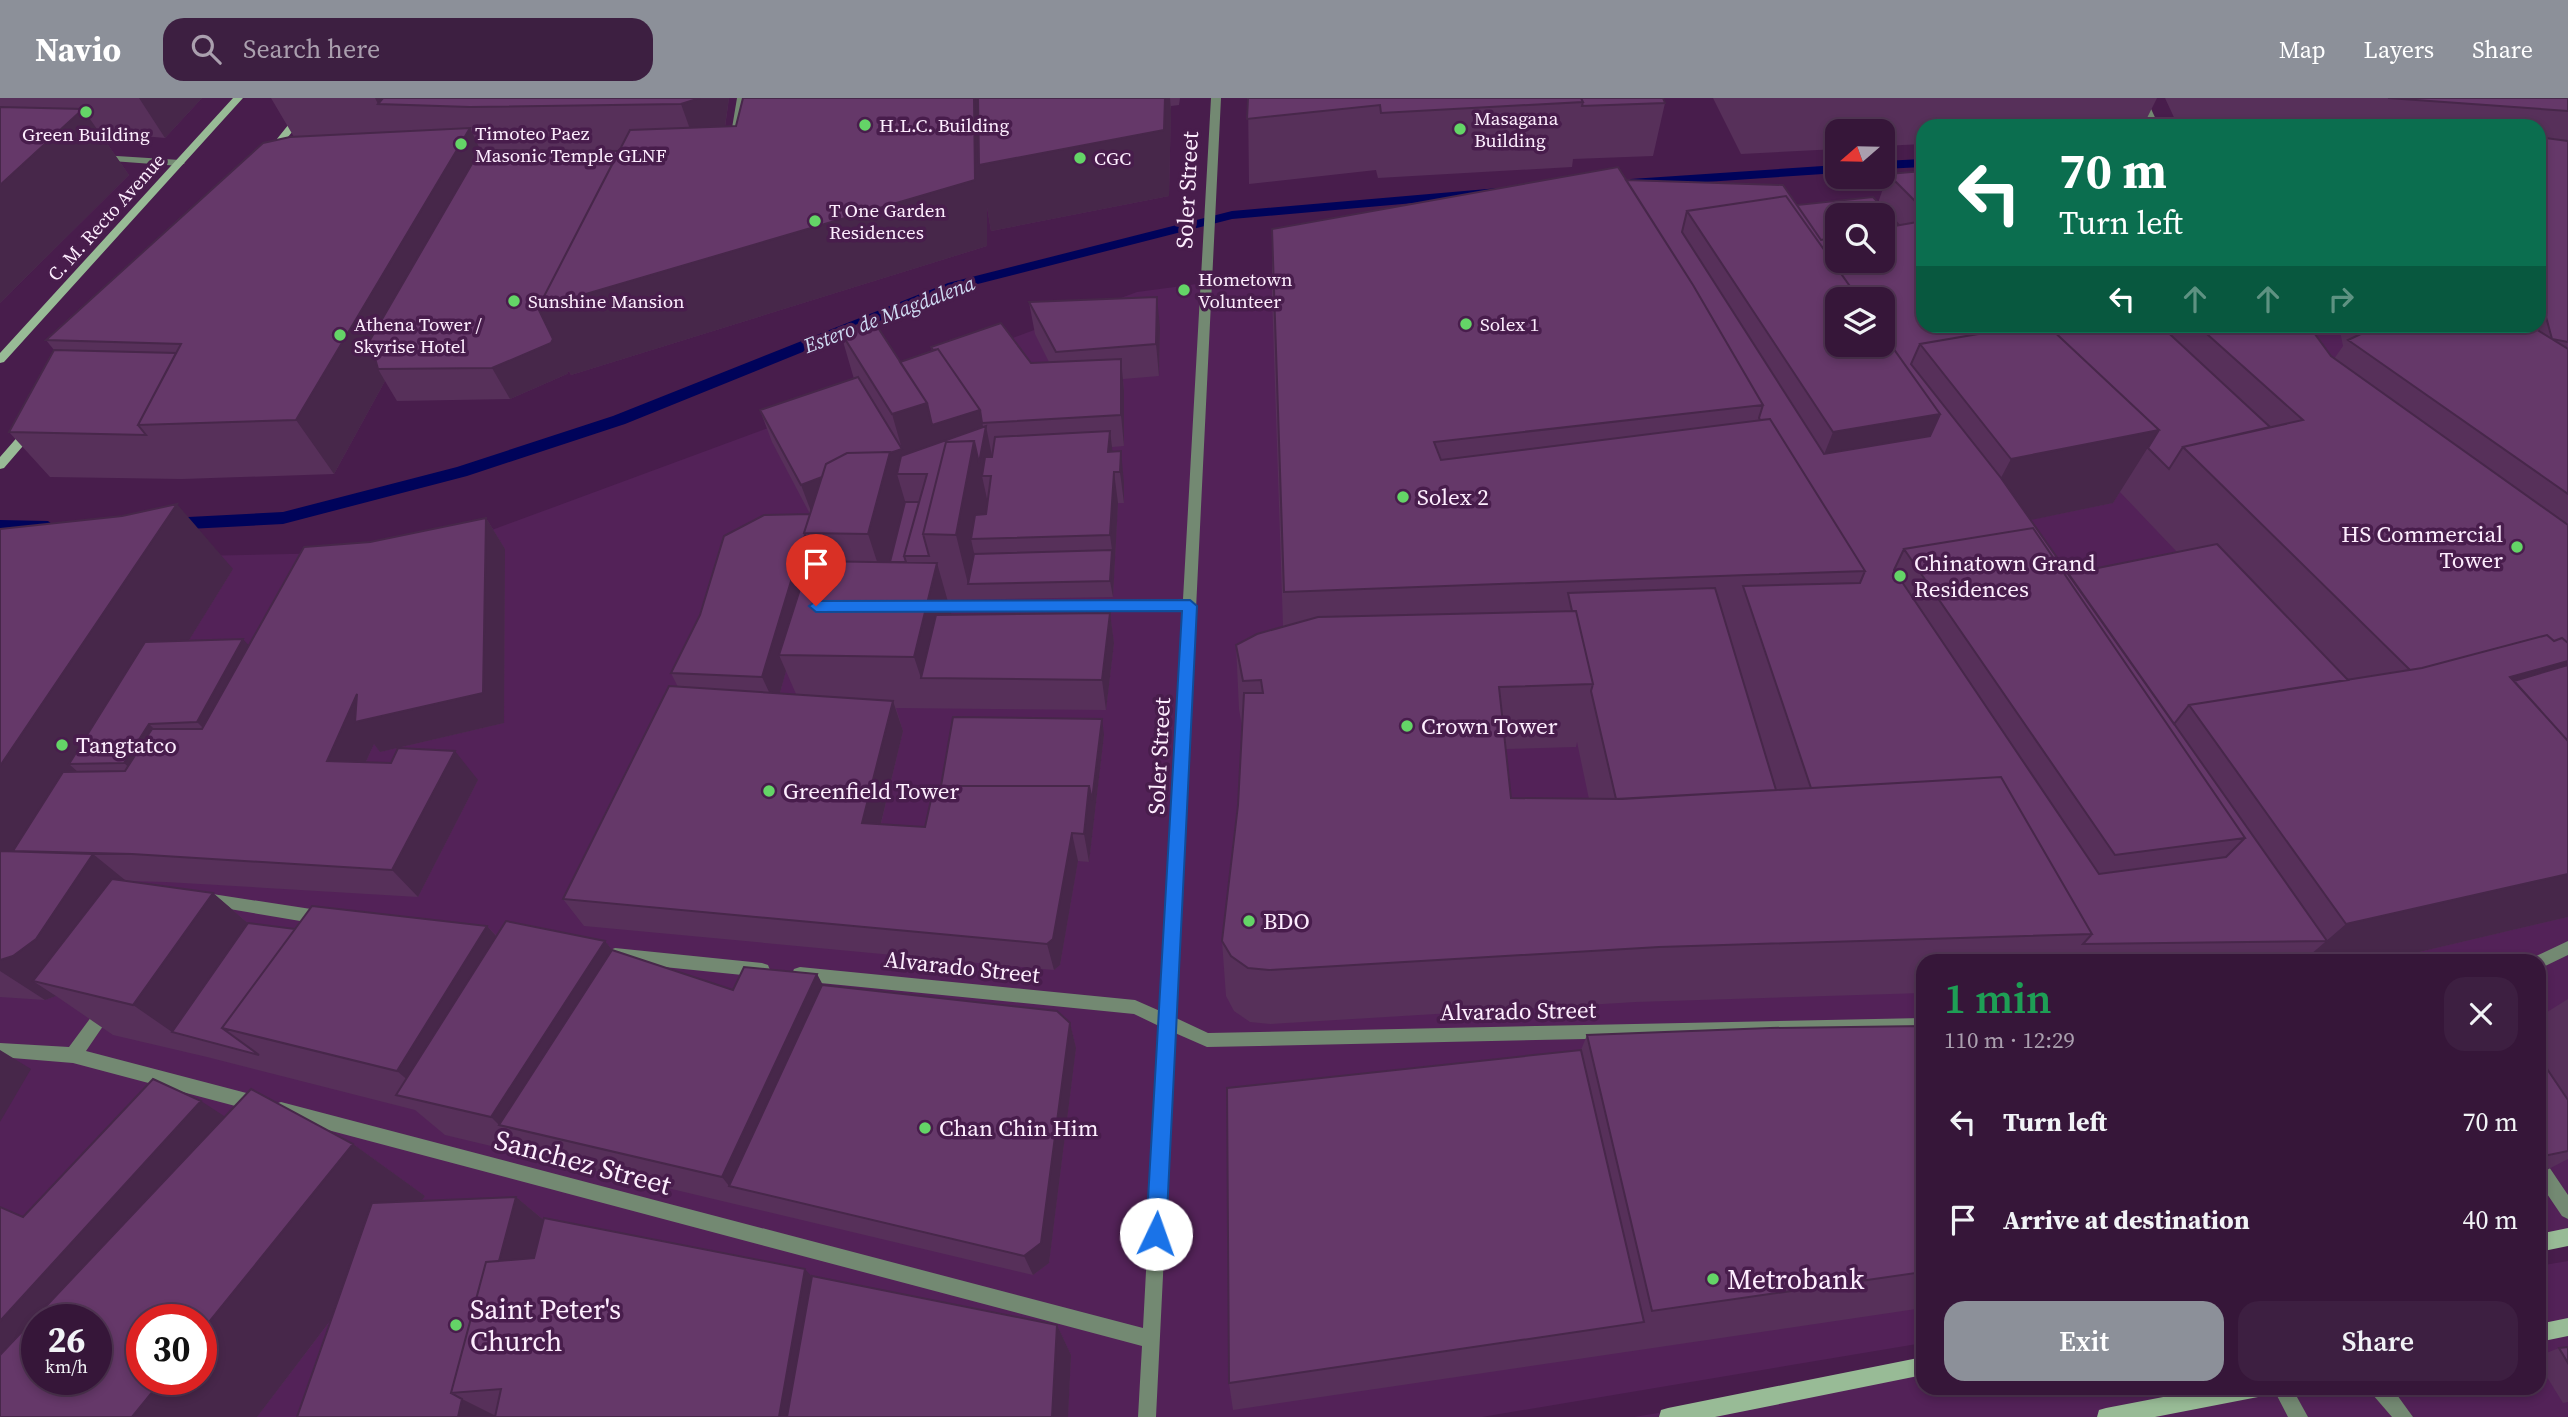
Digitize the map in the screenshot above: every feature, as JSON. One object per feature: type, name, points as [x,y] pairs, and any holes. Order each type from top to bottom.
[{"type":"main road","name":"C. M. Recto Avenue","points":[[0,360],[238,98]]},
{"type":"main road","points":[[267,158],[315,98]]},
{"type":"main road","points":[[0,465],[36,424]]},
{"type":"main road","points":[[2546,1242],[2568,1237]]},
{"type":"main road","points":[[2546,1332],[2568,1327]]},
{"type":"main road","points":[[1668,1417],[1916,1367]]},
{"type":"main road","points":[[2106,1417],[2221,1395]]},
{"type":"street","points":[[735,137],[742,98]]},
{"type":"street","name":"Soler Street","points":[[1147,1417],[1216,98]]},
{"type":"street","points":[[2141,98],[2151,119]]},
{"type":"street","points":[[83,157],[180,163]]},
{"type":"street","points":[[913,606],[1190,606]]},
{"type":"street","points":[[190,897],[336,920]]},
{"type":"street","points":[[2546,959],[2568,948]]},
{"type":"street","name":"Alvarado Street","points":[[595,953],[1135,1007],[1207,1040],[1916,1025]]},
{"type":"street","points":[[73,1055],[112,1002]]},
{"type":"street","name":"Sanchez Street","points":[[0,1050],[73,1055],[1150,1339]]},
{"type":"street","points":[[2546,1177],[2568,1210]]},
{"type":"street","points":[[2286,1395],[2299,1417]]},
{"type":"street","points":[[2385,1395],[2404,1417]]},
{"type":"shaded area","points":[[1916,204],[1916,333],[2546,333],[2546,299],[2568,216],[2568,1233],[2546,1238],[2546,954],[1916,954],[1916,1344],[1482,1417],[0,1417],[0,560],[435,551],[1137,292],[1698,217],[1825,210],[1825,273],[1895,273],[1895,206]]},
{"type":"shaded area","points":[[2568,1261],[2568,1417],[1634,1417],[1916,1370],[1916,1395],[2546,1395],[2546,1265]]},
{"type":"building","points":[[383,98],[700,98],[681,104],[470,107],[378,104]]},
{"type":"building","points":[[743,98],[974,98],[975,180],[538,308],[630,130],[736,126]]},
{"type":"building","points":[[978,98],[1165,98],[1164,130],[979,165]]},
{"type":"building","points":[[1248,98],[1581,98],[1583,102],[1381,113],[1380,105],[1247,119]]},
{"type":"building","points":[[1581,98],[1663,98],[1665,103],[1582,106]]},
{"type":"building","points":[[2388,98],[2568,98],[2568,111]]},
{"type":"building","points":[[0,107],[83,109],[0,185]]},
{"type":"building","points":[[470,128],[296,420],[138,425],[181,344],[46,340],[263,143],[290,137]]},
{"type":"building","points":[[2546,138],[2568,141],[2568,342],[2552,339],[2546,317]]},
{"type":"building","name":"Sunshine Mansion","points":[[480,150],[619,151],[538,308],[553,339],[551,343],[492,368],[378,369],[370,340]]},
{"type":"building","points":[[1618,167],[1693,285],[1763,405],[1434,442],[1441,460],[1770,419],[1865,571],[1284,592],[1272,229]]},
{"type":"building","points":[[1916,172],[1916,202],[1895,181],[1895,173]]},
{"type":"building","points":[[1626,180],[1783,185],[1821,240],[1825,239],[1825,251],[1786,196],[1687,211],[1682,232],[1824,454],[1930,436],[1940,414],[1895,351],[1895,287],[1850,287],[1841,273],[1895,273],[1895,226],[1916,222],[1916,333],[1984,333],[1920,344],[1911,364],[2001,478],[2327,941],[2083,944],[2092,934],[2001,777],[1811,788],[1743,586],[1860,583],[1865,571],[1770,419],[1759,418],[1763,405],[1693,285]],"holes":[[[2033,528],[2245,838],[2226,857],[2099,874],[1894,570],[1904,549]]]},
{"type":"building","points":[[1786,196],[1825,251],[1825,273],[1841,273],[1850,287],[1825,287],[1825,357],[1895,357],[1895,351],[1940,414],[1833,432],[1687,211]]},
{"type":"building","points":[[1873,197],[1879,203],[1825,203],[1825,239],[1821,240],[1797,205]]},
{"type":"building","points":[[1157,297],[1156,344],[1056,352],[1029,302]]},
{"type":"building","points":[[873,320],[927,403],[892,414],[840,331]]},
{"type":"building","points":[[1001,323],[1031,363],[1121,359],[1121,415],[982,423],[980,410],[938,349],[933,350],[931,347]]},
{"type":"building","points":[[1984,333],[2055,333],[2159,430],[2011,459],[1920,344]]},
{"type":"building","points":[[2055,333],[2169,333],[2270,427],[2183,447],[2169,469],[2148,448],[2159,430]]},
{"type":"building","points":[[2206,333],[2314,333],[2331,356],[2568,525],[2568,643],[2562,638],[2554,641],[2547,635],[2410,670],[2183,447],[2303,420]]},
{"type":"building","points":[[2363,333],[2542,333],[2568,349],[2568,494],[2348,340]]},
{"type":"building","points":[[938,349],[980,410],[932,425],[927,403],[900,362]]},
{"type":"building","points":[[54,350],[176,353],[138,425],[146,435],[9,432]]},
{"type":"building","points":[[858,377],[902,449],[890,453],[847,453],[826,464],[822,477],[801,485],[760,410]]},
{"type":"building","points":[[986,426],[979,463],[974,441],[946,442],[923,534],[929,556],[904,556],[927,474],[897,474],[901,456]]},
{"type":"building","points":[[1110,431],[1108,452],[1121,451],[1120,472],[1114,472],[1110,535],[971,539],[975,515],[986,514],[991,476],[982,476],[985,457],[992,457],[995,437]]},
{"type":"building","points":[[974,441],[956,535],[923,534],[946,442]]},
{"type":"building","points":[[890,452],[868,534],[804,533],[826,464],[847,453]]},
{"type":"building","points":[[905,502],[919,502],[904,556],[906,562],[890,562]]},
{"type":"building","points":[[177,504],[0,766],[0,529],[122,516]]},
{"type":"building","points":[[810,514],[762,677],[671,673],[700,615],[724,536],[764,515]]},
{"type":"building","points":[[486,518],[483,693],[355,722],[357,694],[327,761],[391,763],[398,748],[455,751],[392,870],[132,854],[13,851],[63,772],[125,771],[152,729],[202,729],[304,547],[370,542]]},
{"type":"building","points":[[2033,528],[2245,838],[2115,855],[1904,549]]},
{"type":"building","points":[[2217,544],[2348,680],[2189,705],[2174,724],[2068,574]]},
{"type":"building","points":[[1112,550],[1110,581],[968,584],[974,554]]},
{"type":"building","points":[[809,561],[937,563],[914,657],[779,655]]},
{"type":"building","points":[[1715,588],[1776,790],[1616,799],[1576,611],[1572,611],[1568,593]]},
{"type":"building","points":[[1576,611],[1593,684],[1499,687],[1511,798],[1622,799],[2001,777],[2092,934],[1659,947],[1269,970],[1248,968],[1231,956],[1222,941],[1238,805],[1244,693],[1263,693],[1261,680],[1243,681],[1236,645],[1257,634],[1318,617]]},
{"type":"building","points":[[1110,613],[1102,680],[921,678],[936,615]]},
{"type":"building","points":[[2547,635],[2554,641],[2562,638],[2568,643],[2568,661],[2510,677],[2568,741],[2568,874],[2346,924],[2189,705],[2422,668]]},
{"type":"building","points":[[243,639],[197,722],[149,724],[124,763],[69,764],[145,642]]},
{"type":"building","points":[[2568,665],[2568,741],[2514,681]]},
{"type":"building","name":"Greenfield Tower","points":[[669,686],[893,701],[862,823],[925,827],[934,786],[1089,786],[1084,834],[1072,833],[1053,939],[1047,944],[563,899]]},
{"type":"building","points":[[953,717],[1102,719],[1092,800],[1089,786],[941,786]]},
{"type":"building","points":[[0,851],[93,854],[36,939],[13,956],[0,960]]},
{"type":"building","points":[[112,879],[213,893],[133,1005],[33,981]]},
{"type":"building","points":[[312,906],[487,926],[397,1071],[222,1028]]},
{"type":"building","points":[[506,921],[605,941],[491,1117],[396,1095]]},
{"type":"building","points":[[248,923],[295,929],[222,1028],[259,1055],[172,1032]]},
{"type":"building","points":[[612,950],[733,990],[744,967],[817,974],[722,1177],[499,1125]]},
{"type":"building","name":"Chan Chin Him","points":[[822,985],[1057,1011],[1070,1023],[1041,1243],[1024,1256],[729,1186]]},
{"type":"building","points":[[1916,1026],[1916,1273],[1652,1311],[1587,1035]]},
{"type":"building","points":[[1581,1050],[1644,1322],[1229,1383],[1227,1088]]},
{"type":"building","points":[[2546,1067],[2568,1100],[2568,1151],[2546,1156]]},
{"type":"building","points":[[153,1079],[201,1101],[0,1321],[0,1207],[23,1217]]},
{"type":"building","points":[[251,1089],[353,1144],[217,1312],[217,1304],[126,1304],[126,1395],[150,1395],[132,1417],[0,1417],[0,1355],[21,1333],[21,1395],[112,1395],[112,1304],[48,1304]]},
{"type":"building","points":[[516,1197],[499,1261],[486,1262],[451,1393],[462,1399],[458,1417],[297,1417],[372,1203]]},
{"type":"building","points":[[544,1218],[805,1269],[779,1417],[495,1417],[501,1389],[451,1393],[486,1262],[534,1258]]},
{"type":"building","points":[[812,1276],[1057,1325],[1052,1417],[787,1417]]},
{"type":"building","points":[[2568,1347],[2568,1363],[2559,1348]]},
{"type":"waterway","name":"Estero de Magdalena","points":[[1895,164],[1916,163]]},
{"type":"waterway","name":"Estero de Magdalena","points":[[1631,183],[1825,170]]},
{"type":"waterway","name":"Estero de Magdalena","points":[[169,524],[283,518],[461,472],[619,420],[953,286],[1232,215],[1499,192]]},
{"type":"waterway","name":"Estero de Magdalena","points":[[0,526],[48,527]]},
{"type":"place","name":"Green Building","points":[[86,112]]},
{"type":"place","name":"H.L.C. Building","points":[[865,125]]},
{"type":"place","name":"Masagana Building","points":[[1460,129]]},
{"type":"place","name":"Timoteo Paez Masonic Temple GLNF","points":[[461,144]]},
{"type":"place","name":"CGC","points":[[1080,158]]},
{"type":"place","name":"T One Garden Residences","points":[[815,221]]},
{"type":"place","name":"Hometown Volunteer","points":[[1184,290]]},
{"type":"place","name":"Sunshine Mansion","points":[[514,301]]},
{"type":"place","name":"Solex 1","points":[[1466,324]]},
{"type":"place","name":"Athena Tower / Skyrise Hotel","points":[[340,335]]},
{"type":"place","name":"Solex 2","points":[[1403,497]]},
{"type":"place","name":"HS Commercial Tower","points":[[2517,547]]},
{"type":"place","name":"Chinatown Grand Residences","points":[[1900,576]]},
{"type":"place","name":"Crown Tower","points":[[1407,726]]},
{"type":"place","name":"Tangtatco","points":[[62,745]]},
{"type":"place","name":"Greenfield Tower","points":[[769,791]]},
{"type":"place","name":"BDO","points":[[1249,921]]},
{"type":"place","name":"Chan Chin Him","points":[[925,1128]]},
{"type":"place","name":"Metrobank","points":[[1713,1279]]},
{"type":"place","name":"Saint Peter's Church","points":[[456,1325]]},
{"type":"route","points":[[816,606],[1190,606],[1156,1234]]}]
